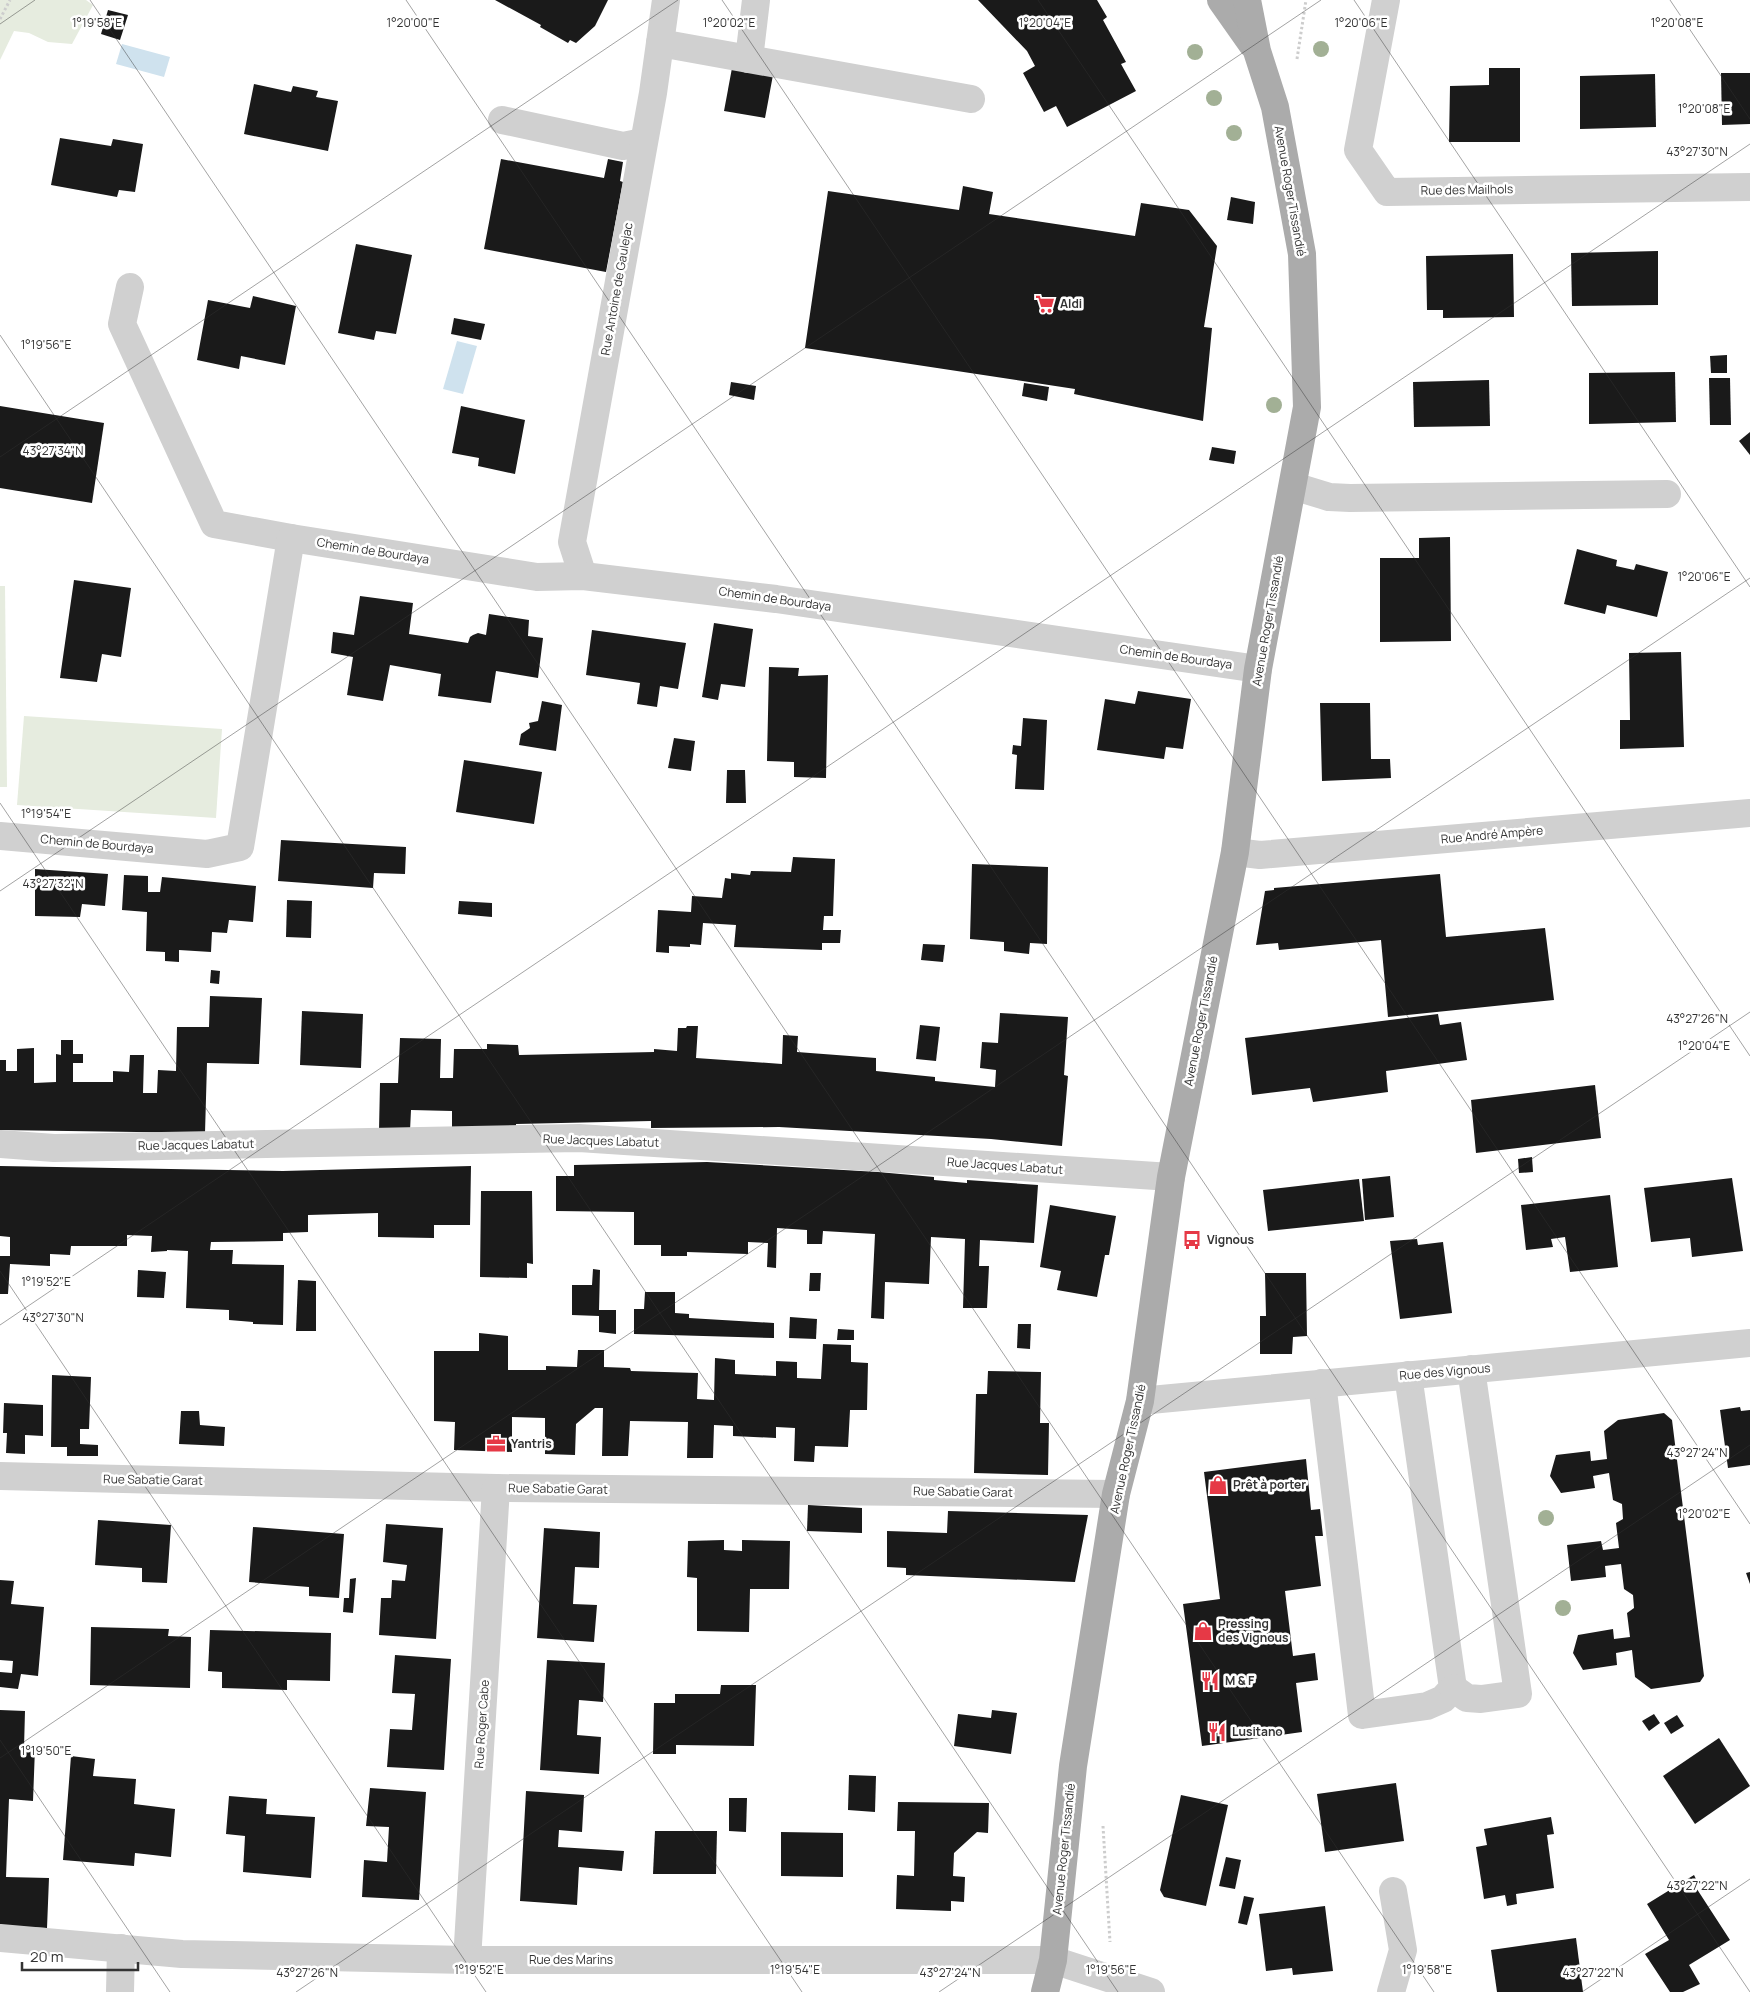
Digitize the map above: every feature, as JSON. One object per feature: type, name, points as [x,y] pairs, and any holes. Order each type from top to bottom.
[{"type":"main road","name":"Avenue Roger Tissandié","points":[[1221,0],[1257,51]]},
{"type":"main road","name":"Avenue Roger Tissandié","points":[[1045,1992],[1053,1960],[1073,1766],[1116,1494],[1140,1401],[1171,1177],[1235,852],[1258,669],[1307,407],[1302,254],[1275,107],[1257,51],[1247,0]]},
{"type":"street","name":"Rue Antoine de Gaulejac","points":[[583,576],[572,542],[643,142],[666,0]]},
{"type":"street","points":[[749,59],[756,0]]},
{"type":"street","name":"Rue des Mailhols","points":[[1386,0],[1358,150],[1387,192],[1750,187]]},
{"type":"street","points":[[660,43],[971,99]]},
{"type":"street","points":[[502,120],[624,146],[643,142]]},
{"type":"street","name":"Chemin de Bourdaya","points":[[130,287],[122,324],[214,524],[536,577],[583,576],[776,599],[1258,669]]},
{"type":"street","points":[[1292,486],[1329,497],[1350,498],[1667,494]]},
{"type":"street","name":"Chemin de Bourdaya","points":[[0,836],[207,854],[240,847],[291,538]]},
{"type":"street","name":"Rue André Ampère","points":[[1235,852],[1260,855],[1750,813]]},
{"type":"street","name":"Rue Jacques Labatut","points":[[0,1144],[54,1148],[579,1138],[1171,1177]]},
{"type":"street","name":"Rue des Vignous","points":[[1140,1401],[1750,1343]]},
{"type":"street","points":[[1408,1375],[1453,1688],[1467,1698],[1481,1699],[1518,1694],[1471,1369]]},
{"type":"street","points":[[1322,1383],[1362,1715],[1427,1706],[1443,1699],[1453,1688]]},
{"type":"street","name":"Rue Sabatie Garat","points":[[0,1476],[496,1488],[1116,1494]]},
{"type":"street","name":"Rue Roger Cabe","points":[[468,1960],[496,1488]]},
{"type":"street","points":[[1391,1992],[1403,1950],[1394,1891]]},
{"type":"street","name":"Rue des Marins","points":[[0,1938],[182,1954],[468,1960],[1053,1960],[1151,1992]]},
{"type":"street","points":[[120,1992],[121,1948]]},
{"type":"path","points":[[0,19],[10,0]]},
{"type":"shaded area","points":[[0,0],[86,0],[93,5],[72,44],[48,42],[29,33],[14,31],[0,60]]},
{"type":"shaded area","points":[[0,586],[5,586],[7,787],[0,787]]},
{"type":"shaded area","points":[[24,716],[222,729],[216,818],[17,805]]},
{"type":"water","points":[[122,44],[170,57],[164,77],[116,64]]},
{"type":"water","points":[[457,341],[477,346],[463,394],[443,389]]},
{"type":"building","points":[[495,0],[608,0],[595,26],[576,43],[570,40],[568,43],[540,27],[541,25]]},
{"type":"building","points":[[978,0],[1097,0],[1107,17],[1103,20],[1126,62],[1121,64],[1136,91],[1067,127],[1056,106],[1044,112],[1023,73],[1035,66],[1027,51]]},
{"type":"building","points":[[108,10],[128,15],[120,40],[101,34]]},
{"type":"building","points":[[732,68],[773,75],[765,118],[724,111]]},
{"type":"building","points":[[1489,68],[1520,68],[1520,142],[1449,142],[1450,86],[1489,85]]},
{"type":"building","points":[[1721,73],[1750,73],[1750,124],[1722,125]]},
{"type":"building","points":[[1655,74],[1656,127],[1580,129],[1580,76]]},
{"type":"building","points":[[254,84],[291,92],[293,86],[318,91],[316,97],[338,101],[328,151],[244,134]]},
{"type":"building","points":[[60,138],[111,146],[113,139],[143,144],[135,192],[119,190],[117,197],[51,185]]},
{"type":"building","points":[[501,159],[604,178],[608,159],[623,162],[620,181],[623,182],[606,272],[484,249]]},
{"type":"building","points":[[963,186],[993,192],[989,214],[1135,236],[1141,203],[1189,210],[1217,246],[1204,327],[1212,328],[1203,421],[1074,394],[1075,389],[805,348],[828,191],[959,210]]},
{"type":"building","points":[[1231,197],[1255,202],[1253,224],[1227,220]]},
{"type":"building","points":[[356,244],[412,255],[396,334],[376,331],[374,340],[338,333]]},
{"type":"building","points":[[1658,251],[1658,305],[1572,306],[1571,253]]},
{"type":"building","points":[[1513,254],[1514,317],[1443,318],[1443,310],[1427,310],[1426,256]]},
{"type":"building","points":[[253,296],[296,306],[285,365],[241,356],[239,369],[197,360],[208,300],[250,308]]},
{"type":"building","points":[[454,318],[485,324],[481,340],[451,334]]},
{"type":"building","points":[[1727,355],[1727,373],[1711,373],[1710,356]]},
{"type":"building","points":[[1675,372],[1676,422],[1589,424],[1589,373]]},
{"type":"building","points":[[1709,378],[1730,378],[1731,425],[1710,425]]},
{"type":"building","points":[[1489,380],[1490,426],[1414,427],[1413,382]]},
{"type":"building","points":[[731,382],[756,386],[754,400],[729,395]]},
{"type":"building","points":[[1024,383],[1049,387],[1047,401],[1022,396]]},
{"type":"building","points":[[0,406],[104,423],[92,503],[0,488]]},
{"type":"building","points":[[461,406],[525,420],[515,474],[478,466],[479,458],[452,453]]},
{"type":"building","points":[[1750,432],[1750,455],[1739,441]]},
{"type":"building","points":[[1212,447],[1236,451],[1234,464],[1209,460]]},
{"type":"building","points":[[1450,537],[1451,641],[1380,642],[1380,558],[1419,558],[1419,538]]},
{"type":"building","points":[[1577,549],[1617,560],[1616,566],[1634,570],[1636,564],[1668,572],[1657,617],[1607,605],[1605,614],[1564,604]]},
{"type":"building","points":[[74,580],[131,588],[121,657],[102,654],[97,682],[60,678]]},
{"type":"building","points":[[360,596],[413,603],[409,634],[468,643],[473,635],[478,633],[486,635],[489,614],[529,620],[528,636],[543,638],[538,678],[496,671],[491,703],[438,696],[441,674],[390,665],[383,701],[347,695],[353,657],[331,653],[333,632],[354,635]]},
{"type":"building","points":[[714,623],[753,629],[745,687],[721,684],[718,700],[702,697]]},
{"type":"building","points":[[592,630],[686,643],[678,689],[660,686],[657,707],[637,704],[640,683],[586,675]]},
{"type":"building","points":[[1681,652],[1684,747],[1620,749],[1620,720],[1630,720],[1629,653]]},
{"type":"building","points":[[769,667],[799,668],[798,676],[828,675],[826,778],[794,777],[794,762],[767,761]]},
{"type":"building","points":[[1138,691],[1191,699],[1183,749],[1166,747],[1164,759],[1097,750],[1105,699],[1135,704]]},
{"type":"building","points":[[542,701],[562,705],[556,751],[519,745],[521,734],[530,728],[529,723],[538,721]]},
{"type":"building","points":[[1320,703],[1370,703],[1371,759],[1390,759],[1391,778],[1322,781]]},
{"type":"building","points":[[1023,718],[1047,720],[1044,790],[1015,789],[1017,755],[1012,754],[1013,745],[1021,746]]},
{"type":"building","points":[[674,738],[695,741],[691,771],[668,768]]},
{"type":"building","points":[[464,760],[542,772],[534,824],[456,812]]},
{"type":"building","points":[[727,770],[745,770],[746,803],[726,803]]},
{"type":"building","points":[[281,840],[406,847],[405,874],[374,873],[373,888],[278,881]]},
{"type":"building","points":[[793,857],[835,859],[833,916],[824,916],[823,930],[841,930],[840,943],[822,943],[822,950],[734,947],[736,925],[703,923],[701,945],[690,944],[690,947],[669,946],[669,953],[656,952],[658,910],[691,912],[692,896],[722,898],[725,878],[731,879],[731,873],[750,875],[751,871],[791,872]]},
{"type":"building","points":[[972,864],[1048,867],[1047,944],[1030,943],[1029,954],[1004,951],[1004,942],[970,939]]},
{"type":"building","points":[[35,869],[108,874],[105,906],[82,904],[80,917],[35,916]]},
{"type":"building","points":[[1440,874],[1446,937],[1545,928],[1554,1000],[1388,1017],[1381,940],[1279,950],[1278,943],[1256,945],[1265,891],[1274,890],[1274,888]]},
{"type":"building","points":[[124,875],[148,876],[148,892],[160,892],[162,877],[256,886],[253,922],[229,920],[227,933],[212,932],[211,952],[179,950],[179,962],[165,961],[165,952],[146,951],[147,912],[122,910]]},
{"type":"building","points":[[287,900],[312,901],[311,938],[286,937]]},
{"type":"building","points":[[459,901],[492,903],[492,917],[458,914]]},
{"type":"building","points":[[923,944],[945,945],[943,962],[921,960]]},
{"type":"building","points":[[211,970],[220,971],[219,984],[210,983]]},
{"type":"building","points":[[210,996],[262,998],[259,1064],[207,1063],[205,1133],[0,1130],[0,1060],[6,1060],[6,1071],[17,1071],[17,1049],[34,1048],[34,1083],[56,1082],[56,1054],[61,1055],[61,1040],[73,1040],[73,1054],[83,1054],[83,1063],[73,1063],[73,1082],[113,1082],[113,1071],[129,1072],[130,1055],[144,1055],[143,1093],[157,1093],[158,1070],[176,1071],[177,1027],[209,1027]]},
{"type":"building","points":[[302,1011],[363,1014],[361,1068],[300,1065]]},
{"type":"building","points":[[1000,1013],[1068,1017],[1064,1075],[1068,1076],[1062,1146],[991,1139],[779,1127],[651,1128],[651,1121],[516,1124],[516,1129],[452,1131],[452,1111],[411,1110],[410,1131],[379,1130],[380,1083],[398,1083],[400,1038],[441,1039],[440,1078],[453,1078],[454,1049],[487,1049],[487,1044],[518,1045],[519,1055],[654,1052],[654,1049],[677,1051],[678,1028],[698,1026],[696,1058],[782,1064],[783,1035],[798,1036],[797,1052],[876,1058],[876,1071],[935,1077],[935,1081],[995,1087],[996,1070],[980,1068],[982,1042],[998,1043]]},
{"type":"building","points":[[1438,1014],[1440,1025],[1461,1022],[1467,1060],[1386,1071],[1388,1092],[1313,1102],[1310,1088],[1252,1095],[1245,1038]]},
{"type":"building","points":[[920,1025],[940,1027],[936,1061],[916,1059]]},
{"type":"building","points":[[1595,1085],[1601,1138],[1476,1153],[1471,1100]]},
{"type":"building","points":[[1532,1157],[1533,1172],[1519,1173],[1518,1159]]},
{"type":"building","points":[[707,1162],[878,1172],[934,1177],[934,1180],[967,1183],[967,1180],[1038,1185],[1034,1243],[980,1240],[979,1266],[989,1266],[987,1308],[963,1308],[965,1239],[931,1237],[929,1284],[885,1282],[884,1319],[871,1318],[875,1234],[823,1231],[822,1244],[807,1244],[807,1230],[777,1228],[776,1268],[767,1267],[768,1243],[748,1242],[748,1254],[687,1252],[687,1256],[661,1256],[661,1245],[634,1245],[634,1212],[556,1211],[556,1176],[574,1176],[574,1165]]},
{"type":"building","points":[[0,1166],[283,1171],[471,1166],[470,1225],[434,1225],[434,1238],[378,1237],[378,1213],[308,1215],[308,1232],[283,1233],[283,1241],[211,1242],[210,1250],[233,1250],[232,1264],[284,1265],[283,1325],[253,1324],[253,1322],[229,1320],[229,1310],[186,1308],[188,1251],[167,1250],[151,1252],[152,1236],[127,1235],[127,1246],[71,1246],[70,1255],[50,1254],[50,1266],[10,1264],[8,1294],[0,1294],[0,1256],[10,1256],[10,1237],[0,1236]]},
{"type":"building","points":[[1390,1176],[1394,1217],[1365,1220],[1362,1179]]},
{"type":"building","points":[[1732,1178],[1743,1251],[1692,1257],[1690,1238],[1651,1242],[1644,1188]]},
{"type":"building","points":[[1359,1179],[1364,1221],[1268,1231],[1263,1190]]},
{"type":"building","points":[[481,1191],[532,1191],[533,1264],[527,1263],[527,1278],[480,1277]]},
{"type":"building","points":[[1610,1195],[1618,1267],[1570,1272],[1565,1237],[1551,1239],[1553,1247],[1526,1250],[1521,1205]]},
{"type":"building","points":[[1050,1205],[1116,1216],[1109,1255],[1105,1255],[1097,1297],[1057,1290],[1061,1271],[1040,1267]]},
{"type":"building","points":[[1417,1239],[1418,1245],[1443,1242],[1452,1313],[1400,1319],[1390,1241]]},
{"type":"building","points":[[593,1269],[600,1270],[599,1310],[616,1310],[616,1334],[599,1332],[599,1316],[572,1315],[572,1285],[592,1285]]},
{"type":"building","points":[[138,1270],[166,1272],[164,1298],[137,1297]]},
{"type":"building","points":[[810,1273],[821,1273],[820,1291],[809,1291]]},
{"type":"building","points":[[1265,1273],[1306,1273],[1307,1336],[1293,1337],[1292,1354],[1260,1354],[1260,1316],[1266,1316]]},
{"type":"building","points":[[298,1280],[316,1281],[316,1331],[296,1331]]},
{"type":"building","points":[[645,1292],[675,1292],[675,1313],[689,1314],[689,1318],[774,1323],[774,1338],[634,1334],[634,1309],[644,1309]]},
{"type":"building","points":[[790,1317],[817,1319],[816,1339],[789,1338]]},
{"type":"building","points":[[1018,1324],[1031,1324],[1030,1349],[1017,1348]]},
{"type":"building","points":[[838,1329],[854,1330],[854,1340],[837,1340]]},
{"type":"building","points":[[479,1333],[508,1336],[508,1370],[546,1370],[546,1366],[577,1367],[578,1350],[604,1350],[604,1367],[630,1368],[631,1371],[698,1373],[697,1399],[714,1400],[715,1358],[735,1360],[735,1374],[776,1376],[776,1361],[797,1362],[797,1378],[821,1379],[823,1344],[851,1345],[851,1362],[868,1363],[867,1410],[850,1410],[848,1447],[815,1446],[814,1462],[794,1461],[795,1428],[776,1427],[776,1438],[733,1436],[733,1426],[714,1425],[713,1458],[687,1458],[688,1422],[630,1421],[628,1456],[602,1456],[603,1408],[595,1408],[576,1424],[575,1455],[545,1454],[545,1418],[512,1417],[512,1452],[454,1450],[455,1422],[434,1421],[434,1351],[479,1351]]},
{"type":"building","points":[[988,1371],[1041,1372],[1040,1423],[1049,1423],[1048,1475],[974,1473],[976,1394],[987,1394]]},
{"type":"building","points":[[52,1375],[91,1377],[89,1429],[80,1429],[80,1444],[98,1445],[98,1456],[67,1456],[67,1447],[51,1447]]},
{"type":"building","points":[[4,1403],[43,1405],[43,1436],[25,1435],[25,1454],[6,1453],[7,1433],[3,1433]]},
{"type":"building","points":[[1740,1407],[1741,1411],[1750,1410],[1750,1465],[1728,1468],[1720,1410]]},
{"type":"building","points":[[181,1411],[199,1411],[200,1425],[225,1427],[224,1446],[179,1444]]},
{"type":"building","points":[[1664,1413],[1672,1420],[1704,1676],[1700,1682],[1651,1689],[1635,1677],[1632,1650],[1616,1653],[1617,1665],[1583,1670],[1573,1653],[1578,1635],[1613,1629],[1614,1639],[1630,1637],[1627,1613],[1634,1608],[1633,1595],[1624,1589],[1621,1564],[1605,1566],[1606,1577],[1571,1581],[1567,1545],[1601,1541],[1603,1550],[1619,1548],[1616,1523],[1623,1519],[1622,1504],[1613,1500],[1609,1473],[1593,1476],[1595,1488],[1561,1493],[1550,1476],[1556,1455],[1590,1451],[1591,1461],[1607,1459],[1604,1431],[1618,1420]]},
{"type":"building","points":[[1306,1459],[1311,1510],[1320,1509],[1323,1536],[1315,1536],[1321,1586],[1285,1591],[1293,1656],[1315,1653],[1318,1680],[1296,1683],[1302,1732],[1202,1746],[1183,1604],[1220,1599],[1204,1472]]},
{"type":"building","points":[[808,1505],[862,1508],[862,1533],[807,1531]]},
{"type":"building","points":[[948,1511],[1088,1515],[1075,1582],[906,1575],[906,1568],[887,1567],[887,1531],[947,1533]]},
{"type":"building","points":[[98,1520],[171,1525],[167,1583],[142,1582],[142,1568],[95,1565]]},
{"type":"building","points":[[386,1524],[443,1528],[436,1639],[379,1635],[381,1598],[391,1598],[392,1580],[405,1581],[407,1565],[383,1562]]},
{"type":"building","points":[[253,1527],[344,1534],[339,1598],[309,1596],[309,1587],[249,1582]]},
{"type":"building","points":[[544,1528],[600,1532],[599,1568],[575,1567],[573,1604],[597,1605],[594,1642],[537,1638]]},
{"type":"building","points":[[724,1540],[724,1550],[742,1551],[742,1540],[790,1541],[789,1589],[750,1589],[749,1632],[697,1631],[697,1578],[687,1577],[688,1541]]},
{"type":"building","points":[[1750,1572],[1750,1584],[1746,1573]]},
{"type":"building","points":[[356,1578],[353,1613],[343,1612],[344,1598],[349,1598],[350,1579]]},
{"type":"building","points":[[0,1580],[14,1581],[11,1604],[44,1607],[38,1676],[21,1674],[18,1689],[0,1687],[0,1672],[12,1673],[13,1661],[0,1660]]},
{"type":"building","points":[[91,1627],[169,1629],[168,1636],[191,1637],[190,1688],[90,1685]]},
{"type":"building","points":[[210,1630],[331,1633],[330,1681],[287,1680],[287,1690],[222,1688],[222,1672],[208,1671]]},
{"type":"building","points":[[395,1655],[451,1659],[444,1770],[387,1767],[390,1729],[412,1730],[415,1694],[392,1693]]},
{"type":"building","points":[[547,1660],[605,1663],[603,1702],[579,1700],[577,1735],[601,1737],[599,1774],[540,1770]]},
{"type":"building","points":[[721,1685],[756,1685],[754,1746],[676,1745],[676,1754],[653,1754],[654,1703],[675,1703],[675,1694],[720,1694]]},
{"type":"building","points":[[0,1710],[25,1711],[24,1748],[35,1748],[33,1801],[9,1799],[6,1877],[49,1878],[47,1928],[0,1926]]},
{"type":"building","points":[[992,1710],[1017,1713],[1011,1754],[954,1746],[958,1714],[991,1718]]},
{"type":"building","points":[[1654,1714],[1660,1723],[1649,1731],[1642,1721]]},
{"type":"building","points":[[1677,1715],[1684,1726],[1671,1734],[1664,1723]]},
{"type":"building","points":[[1719,1738],[1750,1786],[1695,1824],[1663,1776]]},
{"type":"building","points":[[71,1756],[95,1759],[93,1776],[136,1779],[134,1804],[175,1809],[171,1857],[135,1853],[134,1866],[63,1860]]},
{"type":"building","points":[[849,1775],[876,1776],[875,1812],[848,1810]]},
{"type":"building","points":[[1396,1783],[1404,1841],[1325,1852],[1317,1794]]},
{"type":"building","points":[[370,1788],[426,1792],[419,1900],[362,1897],[364,1860],[387,1862],[389,1827],[366,1826]]},
{"type":"building","points":[[526,1791],[584,1795],[582,1832],[559,1830],[558,1847],[624,1851],[622,1871],[579,1867],[577,1905],[520,1901]]},
{"type":"building","points":[[1181,1795],[1228,1805],[1206,1906],[1164,1897],[1160,1890]]},
{"type":"building","points":[[229,1796],[267,1799],[266,1814],[315,1817],[311,1878],[243,1872],[245,1836],[226,1834]]},
{"type":"building","points":[[729,1798],[747,1798],[746,1832],[729,1831]]},
{"type":"building","points":[[898,1802],[989,1803],[988,1833],[977,1832],[954,1853],[953,1876],[965,1877],[964,1902],[951,1901],[951,1911],[896,1909],[897,1875],[914,1876],[915,1831],[897,1831]]},
{"type":"building","points":[[1551,1817],[1554,1834],[1547,1835],[1554,1888],[1516,1894],[1517,1904],[1507,1906],[1505,1895],[1484,1899],[1476,1847],[1487,1845],[1484,1829]]},
{"type":"building","points":[[655,1831],[717,1831],[716,1874],[653,1874]]},
{"type":"building","points":[[781,1832],[843,1833],[843,1877],[781,1876]]},
{"type":"building","points":[[1226,1857],[1241,1860],[1235,1889],[1219,1886]]},
{"type":"building","points":[[1694,1875],[1697,1881],[1693,1883],[1730,1940],[1689,1965],[1700,1984],[1683,1992],[1670,1992],[1645,1954],[1669,1940],[1647,1904]]},
{"type":"building","points":[[1244,1896],[1254,1898],[1247,1925],[1238,1923]]},
{"type":"building","points":[[1325,1906],[1333,1971],[1293,1975],[1292,1968],[1266,1971],[1259,1914]]},
{"type":"building","points":[[1576,1938],[1583,1992],[1497,1992],[1491,1950]]},
{"type":"place","name":"Aldi","points":[[1045,304]]},
{"type":"place","name":"Vignous","points":[[1192,1240]]},
{"type":"place","name":"Yantris","points":[[496,1444]]},
{"type":"place","name":"Prêt à porter","points":[[1218,1485]]},
{"type":"place","name":"Pressing des Vignous","points":[[1203,1631]]},
{"type":"place","name":"M & F","points":[[1210,1681]]},
{"type":"place","name":"Lusitano","points":[[1217,1732]]}]
